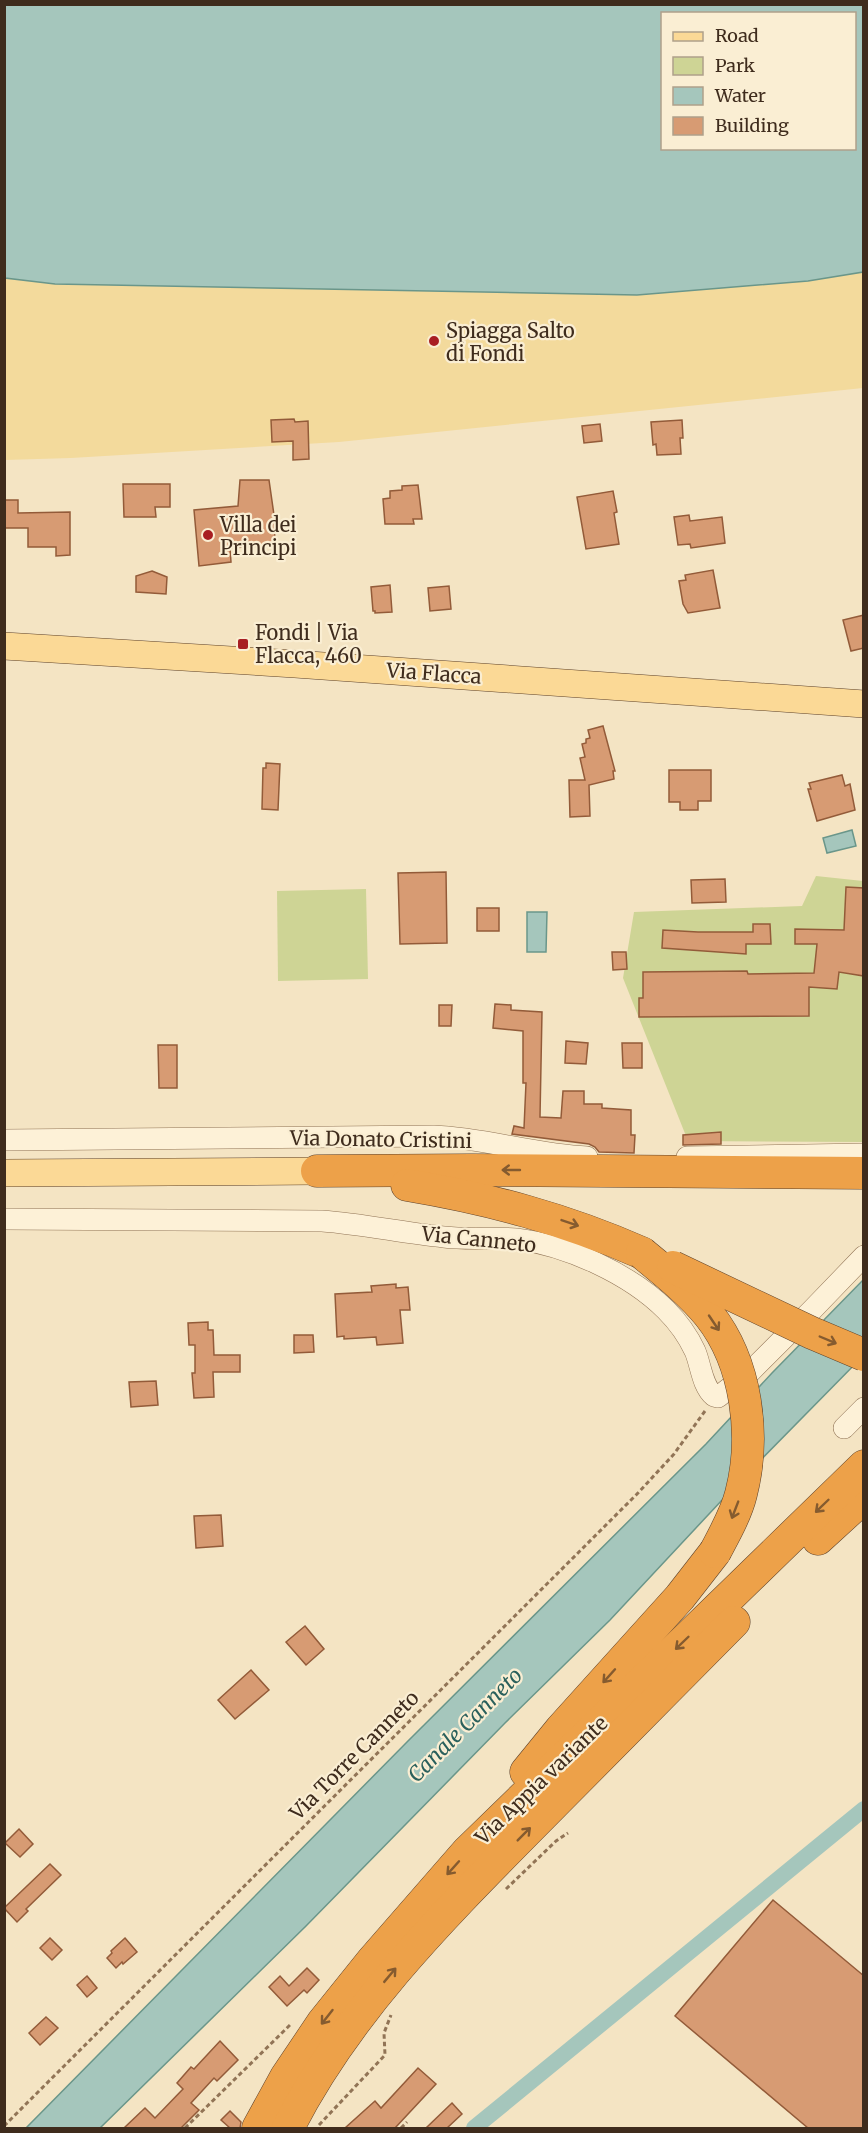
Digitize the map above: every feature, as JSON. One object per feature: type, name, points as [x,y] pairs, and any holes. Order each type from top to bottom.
[{"type":"highway","points":[[317,1171],[399,1183],[864,1173]]},
{"type":"highway","points":[[472,1183],[642,1253],[812,1333],[864,1354]]},
{"type":"highway","points":[[489,1831],[545,1746],[680,1597],[715,1552],[741,1494],[745,1472],[747,1429],[741,1383],[731,1354],[709,1315],[642,1253]]},
{"type":"highway","name":"Via Appia variante","points":[[258,2128],[292,2068],[323,2022],[402,1926],[461,1860],[864,1466]]},
{"type":"highway","name":"Via Appia variante","points":[[288,2128],[316,2079],[355,2021],[387,1978],[418,1944],[664,1692],[812,1545],[864,1497]]},
{"type":"main road","name":"Via Flacca","points":[[4,646],[864,704]]},
{"type":"main road","points":[[4,1173],[317,1171]]},
{"type":"street","name":"Via Donato Cristini","points":[[4,1140],[434,1137],[476,1140],[558,1155],[600,1158],[864,1154]]},
{"type":"street","name":"Via Canneto","points":[[4,1219],[322,1221],[366,1224],[453,1238],[503,1238],[536,1243],[564,1251],[606,1268],[655,1299],[675,1319],[686,1335],[695,1351],[707,1388],[714,1396]]},
{"type":"street","points":[[714,1396],[722,1395],[751,1371],[864,1256]]},
{"type":"street","points":[[844,1428],[864,1408]]},
{"type":"path","name":"Via Torre Canneto","points":[[4,2126],[637,1494],[674,1454],[714,1396]]},
{"type":"path","points":[[504,1890],[556,1841],[568,1833]]},
{"type":"path","points":[[316,2128],[385,2055],[384,2033],[392,2011]]},
{"type":"path","points":[[185,2128],[291,2024]]},
{"type":"path","points":[[401,2128],[407,2122]]},
{"type":"green space","points":[[816,876],[863,881],[863,1142],[688,1141],[623,978],[634,912],[802,906]]},
{"type":"green space","points":[[366,889],[368,979],[278,981],[277,891]]},
{"type":"sand","name":"Spiagga Salto di Fondi","points":[[863,272],[863,388],[339,442],[5,460],[4,278],[55,284],[637,295],[808,281]]},
{"type":"water","points":[[5,4],[863,5],[863,272],[808,281],[637,295],[55,284],[5,278]]},
{"type":"water","points":[[852,830],[856,846],[827,853],[823,838]]},
{"type":"water","points":[[527,912],[547,912],[546,952],[527,952]]},
{"type":"water","name":"Canale Canneto","points":[[863,1280],[863,1356],[737,1484],[610,1620],[505,1723],[306,1926],[100,2128],[26,2128],[407,1742],[706,1444]]},
{"type":"building","points":[[294,419],[295,422],[308,421],[309,459],[293,460],[293,441],[272,442],[271,420]]},
{"type":"building","points":[[682,420],[681,454],[657,455],[656,444],[653,445],[651,422]]},
{"type":"building","points":[[600,424],[602,441],[584,443],[582,426]]},
{"type":"building","points":[[240,480],[269,480],[275,545],[230,548],[231,562],[199,566],[194,510],[238,506]]},
{"type":"building","points":[[123,484],[170,484],[170,507],[155,507],[156,517],[124,517]]},
{"type":"building","points":[[418,485],[422,519],[413,519],[414,524],[385,524],[383,499],[390,498],[390,491],[402,490],[402,486]]},
{"type":"building","points":[[613,491],[619,544],[586,549],[577,497]]},
{"type":"building","points":[[4,500],[18,500],[18,513],[70,512],[70,555],[56,556],[56,547],[28,547],[28,528],[4,528]]},
{"type":"building","points":[[689,515],[690,521],[722,517],[725,543],[691,548],[690,544],[678,545],[674,517]]},
{"type":"building","points":[[713,570],[720,608],[688,613],[683,604],[679,581],[686,580],[685,575]]},
{"type":"building","points":[[152,571],[167,577],[166,594],[136,592],[136,576]]},
{"type":"building","points":[[390,585],[392,612],[375,613],[371,587]]},
{"type":"building","points":[[449,586],[451,609],[430,611],[428,588]]},
{"type":"building","points":[[864,615],[864,648],[851,651],[843,620]]},
{"type":"building","points":[[603,726],[615,771],[613,771],[614,779],[589,785],[590,816],[570,817],[569,780],[585,780],[580,758],[585,757],[582,744],[590,738],[588,730]]},
{"type":"building","points":[[266,763],[280,764],[278,810],[262,809],[263,768],[266,768]]},
{"type":"building","points":[[669,770],[711,770],[711,801],[698,801],[698,810],[680,810],[680,802],[669,802]]},
{"type":"building","points":[[842,775],[845,786],[850,784],[855,810],[817,821],[808,789],[811,789],[809,783]]},
{"type":"building","points":[[446,872],[447,943],[400,944],[398,873]]},
{"type":"building","points":[[725,879],[726,902],[692,903],[691,880]]},
{"type":"building","points":[[846,887],[864,888],[864,976],[839,972],[837,989],[809,987],[809,1016],[639,1017],[639,998],[643,998],[643,972],[814,973],[817,944],[795,944],[795,929],[844,930]]},
{"type":"building","points":[[477,908],[499,908],[499,931],[477,931]]},
{"type":"building","points":[[753,924],[770,924],[771,944],[746,944],[746,954],[662,948],[663,930],[753,932]]},
{"type":"building","points":[[612,952],[626,952],[627,969],[613,970]]},
{"type":"building","points":[[495,1004],[511,1005],[511,1010],[542,1012],[540,1117],[561,1118],[563,1091],[584,1091],[584,1104],[602,1104],[602,1108],[631,1110],[631,1135],[635,1135],[634,1153],[599,1152],[589,1144],[512,1134],[514,1126],[524,1128],[526,1083],[523,1083],[523,1031],[493,1028]]},
{"type":"building","points":[[439,1005],[452,1005],[451,1026],[439,1026]]},
{"type":"building","points":[[566,1041],[588,1043],[586,1064],[565,1063]]},
{"type":"building","points":[[622,1043],[642,1043],[642,1068],[623,1068]]},
{"type":"building","points":[[158,1045],[177,1045],[177,1088],[159,1088]]},
{"type":"building","points":[[721,1132],[721,1144],[683,1145],[683,1135]]},
{"type":"building","points":[[396,1284],[396,1288],[408,1287],[410,1310],[400,1310],[403,1343],[377,1345],[376,1337],[344,1339],[344,1336],[337,1337],[335,1294],[372,1292],[371,1286]]},
{"type":"building","points":[[208,1322],[208,1330],[213,1330],[214,1355],[240,1355],[240,1372],[213,1372],[214,1397],[194,1398],[192,1373],[195,1373],[195,1345],[189,1345],[188,1323]]},
{"type":"building","points":[[294,1335],[313,1335],[314,1352],[294,1353]]},
{"type":"building","points":[[156,1381],[158,1405],[131,1407],[129,1382]]},
{"type":"building","points":[[221,1515],[223,1546],[196,1548],[194,1516]]},
{"type":"building","points":[[305,1626],[324,1649],[306,1665],[286,1642]]},
{"type":"building","points":[[251,1670],[269,1690],[235,1719],[218,1700]]},
{"type":"building","points":[[19,1829],[33,1844],[20,1857],[5,1843]]},
{"type":"building","points":[[50,1864],[61,1875],[26,1909],[28,1911],[17,1922],[4,1908]]},
{"type":"building","points":[[773,1900],[864,1976],[864,2128],[808,2128],[675,2016]]},
{"type":"building","points":[[50,1938],[62,1950],[52,1960],[40,1948]]},
{"type":"building","points":[[125,1938],[137,1952],[116,1968],[107,1958]]},
{"type":"building","points":[[307,1968],[319,1980],[307,1993],[304,1990],[287,2006],[269,1987],[280,1976],[289,1986]]},
{"type":"building","points":[[87,1976],[97,1988],[87,1997],[77,1985]]},
{"type":"building","points":[[46,2017],[58,2028],[40,2045],[29,2033]]},
{"type":"building","points":[[220,2041],[238,2060],[217,2081],[214,2078],[191,2103],[199,2110],[181,2128],[124,2128],[145,2108],[155,2118],[183,2089],[177,2083],[191,2067],[194,2069]]},
{"type":"building","points":[[418,2068],[436,2084],[395,2128],[345,2128],[375,2101],[381,2108]]},
{"type":"building","points":[[452,2103],[462,2114],[447,2128],[426,2128]]},
{"type":"building","points":[[230,2111],[241,2122],[240,2128],[230,2128],[221,2120]]},
{"type":"waterway","points":[[474,2128],[864,1809]]},
{"type":"place","name":"Spiagga Salto di Fondi","points":[[434,341]]},
{"type":"place","name":"Villa dei Principi","points":[[208,535]]},
{"type":"place","name":"Fondi | Via Flacca, 460","points":[[243,644]]}]
